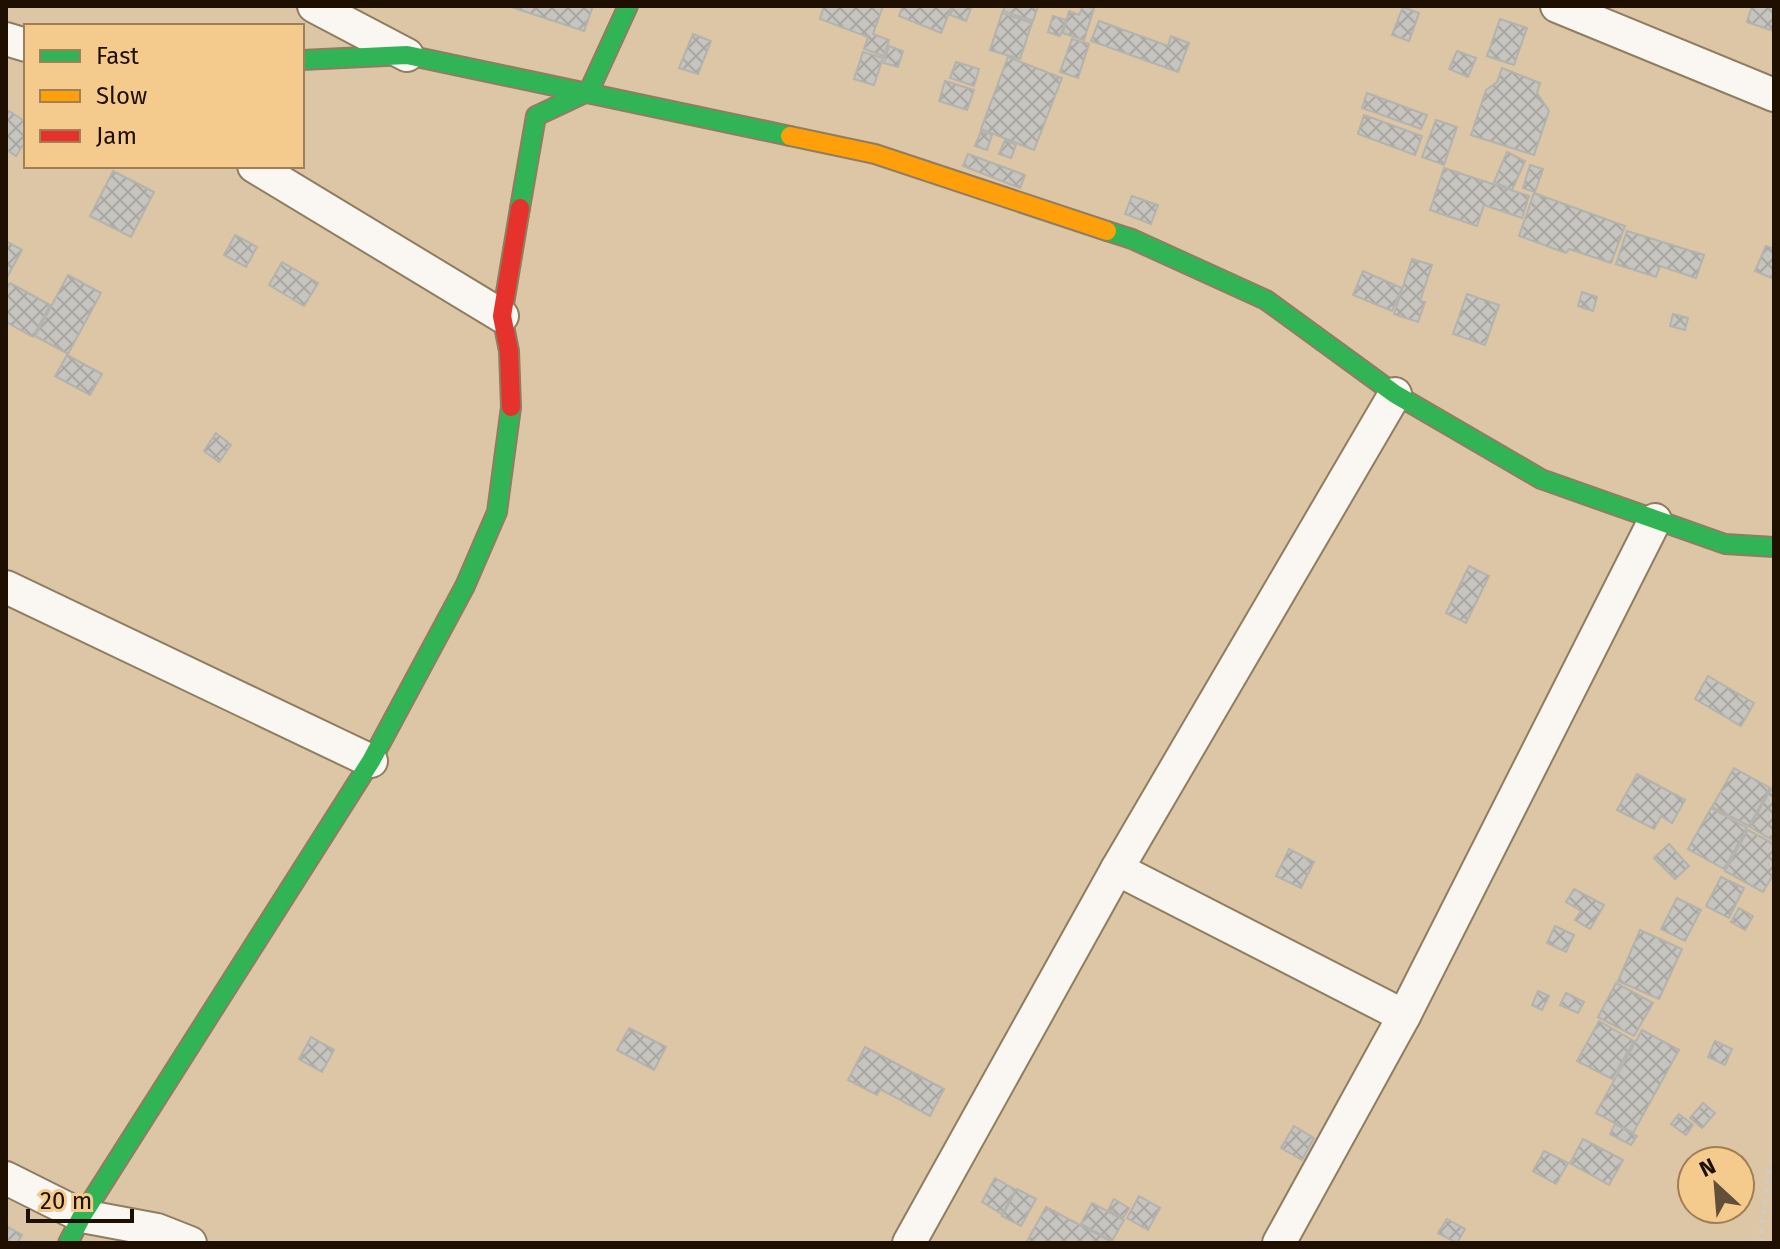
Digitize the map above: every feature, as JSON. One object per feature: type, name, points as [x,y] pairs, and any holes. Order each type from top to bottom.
[{"type":"street","points":[[314,6],[407,55]]},
{"type":"street","points":[[75,1229],[371,761],[465,586],[497,512],[511,412],[509,351],[502,316],[536,116],[589,91],[628,6]]},
{"type":"street","points":[[1557,6],[1774,95]]},
{"type":"street","points":[[304,60],[407,55],[589,91],[875,154],[1132,239],[1266,300],[1395,394],[1541,479],[1725,544],[1774,547]]},
{"type":"street","points":[[257,168],[502,316]]},
{"type":"street","points":[[909,1243],[1117,869],[1395,394]]},
{"type":"street","points":[[1279,1243],[1404,1016],[1655,520]]},
{"type":"street","points":[[6,587],[371,761]]},
{"type":"street","points":[[1117,869],[1404,1016]]},
{"type":"street","points":[[6,1178],[75,1229],[157,1230],[190,1243]]},
{"type":"path","points":[[1760,1243],[1769,1167],[1774,1158]]},
{"type":"building","points":[[508,6],[593,6],[584,31]]},
{"type":"building","points":[[824,6],[883,6],[873,34],[889,40],[884,56],[864,49],[868,37],[820,19]]},
{"type":"building","points":[[903,6],[952,6],[941,33],[899,16]]},
{"type":"building","points":[[954,6],[972,6],[966,21],[950,15]]},
{"type":"building","points":[[1005,6],[1038,6],[1033,21],[1003,11]]},
{"type":"building","points":[[1083,6],[1094,8],[1084,40],[1063,33],[1069,11],[1079,15]]},
{"type":"building","points":[[1752,6],[1774,6],[1774,31],[1747,22]]},
{"type":"building","points":[[1403,7],[1419,13],[1409,41],[1392,35]]},
{"type":"building","points":[[1002,13],[1032,23],[1020,59],[990,50]]},
{"type":"building","points":[[1053,16],[1066,20],[1060,36],[1048,32]]},
{"type":"building","points":[[1500,19],[1527,28],[1514,65],[1487,56]]},
{"type":"building","points":[[1099,21],[1168,46],[1171,36],[1189,43],[1178,72],[1091,41]]},
{"type":"building","points":[[693,34],[711,41],[698,74],[679,68]]},
{"type":"building","points":[[1072,39],[1089,44],[1078,78],[1060,72]]},
{"type":"building","points":[[889,46],[903,51],[898,67],[884,63]]},
{"type":"building","points":[[1457,51],[1476,58],[1468,77],[1449,69]]},
{"type":"building","points":[[863,52],[883,58],[874,85],[854,79]]},
{"type":"building","points":[[1008,57],[1062,78],[1034,150],[981,129]]},
{"type":"building","points":[[956,62],[979,69],[974,86],[950,78]]},
{"type":"building","points":[[1502,68],[1540,83],[1537,93],[1549,111],[1534,155],[1471,135],[1486,90],[1497,82]]},
{"type":"building","points":[[945,81],[974,90],[967,110],[939,101]]},
{"type":"building","points":[[1367,93],[1427,115],[1421,129],[1362,108]]},
{"type":"building","points":[[9,111],[24,121],[24,143],[16,156],[6,149],[6,115]]},
{"type":"building","points":[[1364,115],[1422,136],[1415,155],[1358,134]]},
{"type":"building","points":[[1436,120],[1457,127],[1444,165],[1422,157]]},
{"type":"building","points":[[981,131],[992,135],[987,150],[975,146]]},
{"type":"building","points":[[1005,140],[1016,145],[1011,158],[999,154]]},
{"type":"building","points":[[1507,152],[1525,161],[1512,190],[1494,182]]},
{"type":"building","points":[[968,154],[1025,175],[1020,188],[963,166]]},
{"type":"building","points":[[1530,165],[1543,169],[1535,192],[1523,188]]},
{"type":"building","points":[[1444,168],[1529,196],[1522,218],[1484,205],[1477,226],[1430,210]]},
{"type":"building","points":[[113,171],[154,192],[131,237],[90,216]]},
{"type":"building","points":[[1534,193],[1625,226],[1611,263],[1569,249],[1566,253],[1519,236]]},
{"type":"building","points":[[1132,196],[1158,205],[1151,224],[1125,214]]},
{"type":"building","points":[[1627,231],[1704,255],[1696,278],[1660,266],[1656,277],[1616,264]]},
{"type":"building","points":[[235,235],[257,247],[246,267],[224,255]]},
{"type":"building","points":[[6,241],[22,250],[6,279]]},
{"type":"building","points":[[1766,246],[1774,249],[1774,279],[1755,271]]},
{"type":"building","points":[[1412,259],[1432,265],[1420,301],[1425,302],[1418,322],[1394,314]]},
{"type":"building","points":[[282,262],[318,283],[304,306],[269,285]]},
{"type":"building","points":[[1363,271],[1402,288],[1392,311],[1353,295]]},
{"type":"building","points":[[68,275],[101,293],[68,354],[35,336]]},
{"type":"building","points":[[10,283],[50,305],[33,337],[6,322],[6,289]]},
{"type":"building","points":[[1582,292],[1597,297],[1593,311],[1578,306]]},
{"type":"building","points":[[1467,294],[1499,305],[1485,345],[1453,334]]},
{"type":"building","points":[[1673,314],[1688,318],[1685,330],[1670,326]]},
{"type":"building","points":[[67,355],[102,374],[90,395],[55,376]]},
{"type":"building","points":[[216,433],[231,445],[219,462],[204,451]]},
{"type":"building","points":[[1469,566],[1489,576],[1466,623],[1446,613]]},
{"type":"building","points":[[1708,676],[1754,703],[1741,726],[1695,699]]},
{"type":"building","points":[[1734,768],[1770,788],[1749,826],[1712,807]]},
{"type":"building","points":[[1637,774],[1685,800],[1672,823],[1661,816],[1654,829],[1617,810]]},
{"type":"building","points":[[1771,789],[1774,791],[1774,841],[1750,827]]},
{"type":"building","points":[[1711,808],[1747,828],[1724,869],[1688,849]]},
{"type":"building","points":[[1748,830],[1774,844],[1774,873],[1763,892],[1725,871]]},
{"type":"building","points":[[1669,844],[1689,866],[1675,879],[1654,858]]},
{"type":"building","points":[[1289,849],[1314,862],[1301,888],[1276,876]]},
{"type":"building","points":[[1721,877],[1744,888],[1729,918],[1706,906]]},
{"type":"building","points":[[1574,889],[1604,905],[1590,929],[1575,920],[1581,911],[1566,902]]},
{"type":"building","points":[[1677,898],[1701,910],[1685,941],[1661,929]]},
{"type":"building","points":[[1739,908],[1753,916],[1745,930],[1731,922]]},
{"type":"building","points":[[1555,926],[1574,935],[1566,952],[1547,943]]},
{"type":"building","points":[[1640,930],[1682,949],[1659,999],[1618,981]]},
{"type":"building","points":[[1616,983],[1653,1003],[1634,1036],[1598,1017]]},
{"type":"building","points":[[1538,991],[1549,996],[1542,1010],[1532,1005]]},
{"type":"building","points":[[1566,993],[1584,1002],[1578,1013],[1560,1005]]},
{"type":"building","points":[[1599,1021],[1634,1041],[1612,1079],[1577,1061]]},
{"type":"building","points":[[629,1028],[666,1047],[654,1070],[617,1050]]},
{"type":"building","points":[[1642,1030],[1679,1050],[1633,1133],[1596,1113]]},
{"type":"building","points":[[311,1037],[334,1050],[322,1072],[299,1059]]},
{"type":"building","points":[[1715,1041],[1732,1049],[1725,1065],[1708,1057]]},
{"type":"building","points":[[865,1047],[944,1089],[930,1116],[880,1089],[877,1095],[848,1080]]},
{"type":"building","points":[[1703,1103],[1715,1113],[1702,1128],[1690,1118]]},
{"type":"building","points":[[1679,1114],[1693,1125],[1686,1135],[1671,1124]]},
{"type":"building","points":[[1615,1124],[1637,1136],[1631,1145],[1610,1134]]},
{"type":"building","points":[[1294,1126],[1314,1138],[1302,1160],[1281,1148]]},
{"type":"building","points":[[1583,1139],[1623,1160],[1609,1185],[1570,1163]]},
{"type":"building","points":[[1544,1151],[1568,1163],[1556,1184],[1533,1171]]},
{"type":"building","points":[[995,1178],[1016,1190],[1002,1214],[982,1202]]},
{"type":"building","points":[[1017,1189],[1036,1199],[1021,1226],[1002,1216]]},
{"type":"building","points":[[1139,1196],[1160,1208],[1148,1230],[1127,1218]]},
{"type":"building","points":[[1114,1199],[1129,1208],[1123,1218],[1108,1210]]},
{"type":"building","points":[[1092,1203],[1124,1220],[1112,1241],[1081,1224]]},
{"type":"building","points":[[1046,1207],[1112,1242],[1026,1243]]},
{"type":"building","points":[[1447,1219],[1465,1229],[1457,1243],[1438,1233]]},
{"type":"building","points":[[8,1227],[22,1235],[17,1243],[6,1243]]},
{"type":"traffic: fast","points":[[520,208],[536,116],[589,91],[628,6]]},
{"type":"traffic: fast","points":[[304,60],[407,55],[790,136]]},
{"type":"traffic: fast","points":[[1107,231],[1132,239],[1266,300],[1395,394],[1541,479],[1725,544],[1774,547]]},
{"type":"traffic: fast","points":[[68,1243],[82,1216],[371,761],[465,586],[497,512],[511,407]]},
{"type":"traffic: slow","points":[[790,136],[875,154],[1107,231]]},
{"type":"traffic: jam","points":[[511,407],[509,351],[502,316],[520,208]]}]
